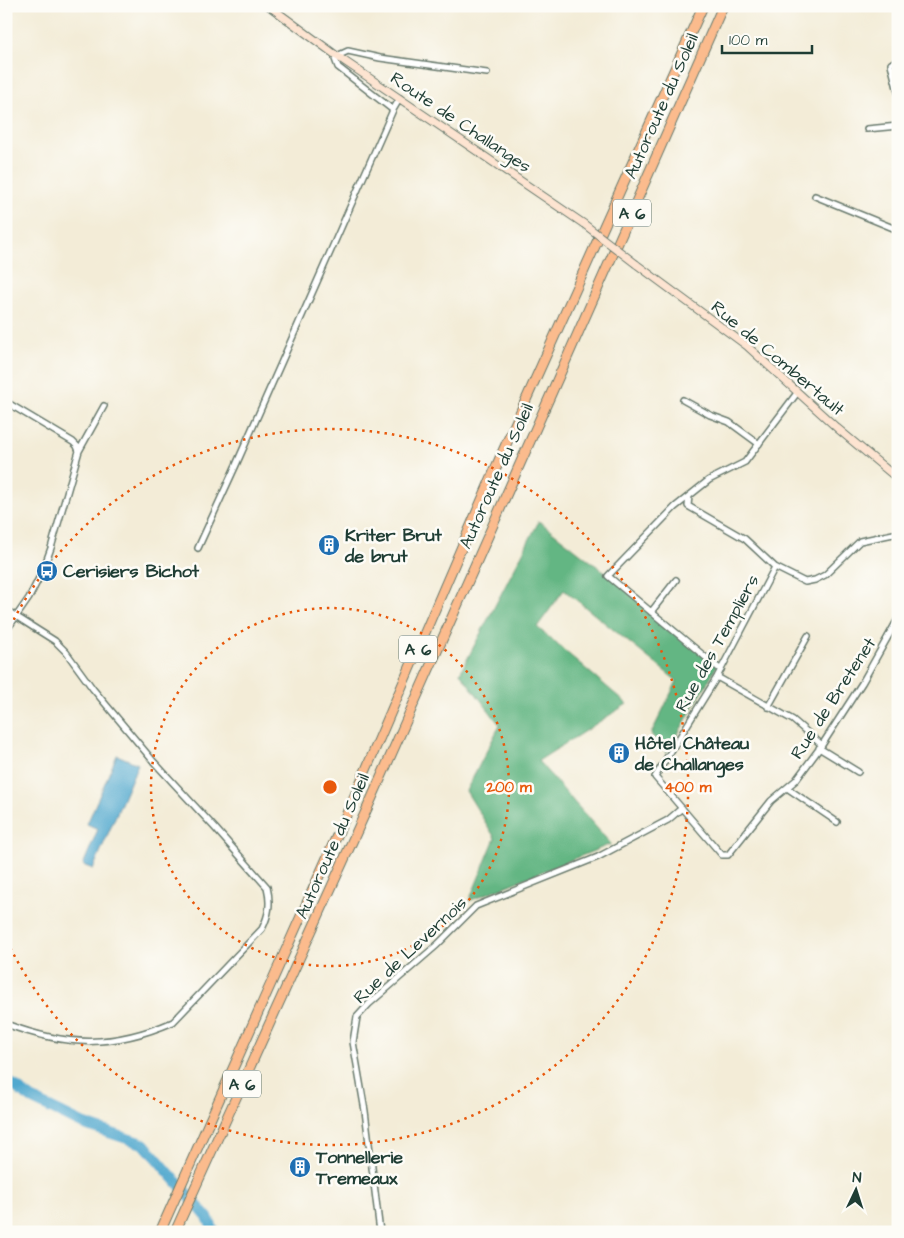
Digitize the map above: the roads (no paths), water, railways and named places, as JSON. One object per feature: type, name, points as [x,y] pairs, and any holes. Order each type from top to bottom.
[{"type":"highway","name":"Autoroute du Soleil","points":[[160,1232],[356,793],[507,443],[703,6]]},
{"type":"highway","name":"Autoroute du Soleil","points":[[175,1232],[375,792],[724,6]]},
{"type":"main road","points":[[6,1227],[9,1232]]},
{"type":"street","name":"Route de Challanges","points":[[269,6],[337,56],[584,224],[636,264]]},
{"type":"street","points":[[393,110],[338,67],[335,59],[337,56],[348,51],[380,58],[487,73]]},
{"type":"street","points":[[898,59],[892,64],[898,92]]},
{"type":"street","points":[[198,548],[400,98]]},
{"type":"street","points":[[867,129],[898,126]]},
{"type":"street","points":[[815,196],[898,230]]},
{"type":"street","name":"Rue de Combertault","points":[[636,264],[747,346],[797,393],[898,479]]},
{"type":"street","points":[[721,670],[608,576],[675,507],[709,480],[745,462],[797,393]]},
{"type":"street","points":[[683,400],[710,415],[729,422],[759,444]]},
{"type":"street","points":[[6,402],[73,442],[79,451]]},
{"type":"street","points":[[6,631],[29,598],[43,570],[79,451],[104,406]]},
{"type":"street","points":[[689,496],[688,506],[745,539],[775,567]]},
{"type":"street","name":"Rue des Templiers","points":[[682,808],[655,777],[717,678],[775,567],[805,582],[815,580],[825,575],[860,541],[898,533]]},
{"type":"street","points":[[651,612],[676,580]]},
{"type":"street","points":[[6,610],[55,641],[66,652],[93,689],[154,762],[267,887],[269,898],[268,915],[262,929],[173,1022],[125,1039],[97,1042],[74,1041],[36,1034],[6,1024]]},
{"type":"street","name":"Rue de Bretenet","points":[[682,808],[722,855],[728,855],[772,801],[796,780],[820,747],[862,683],[898,619]]},
{"type":"street","points":[[768,708],[808,636]]},
{"type":"street","points":[[717,678],[768,708],[793,720],[820,747],[858,772]]},
{"type":"street","points":[[787,788],[837,822]]},
{"type":"street","name":"Rue de Levernois","points":[[380,1232],[366,1119],[353,1042],[358,1017],[369,1004],[437,945],[476,906],[598,857],[668,820],[682,808]]},
{"type":"water","points":[[117,755],[138,764],[93,869],[83,865],[98,829],[87,824]]},
{"type":"waterway","points":[[6,1080],[32,1099],[83,1124],[144,1144],[208,1218],[214,1232]]},
{"type":"place","name":"Kriter Brut de brut","points":[[329,545]]},
{"type":"place","name":"Cerisiers Bichot","points":[[47,571]]},
{"type":"place","name":"Hôtel Château de Challanges","points":[[619,753]]},
{"type":"place","name":"Tonnellerie Tremeaux","points":[[300,1167]]}]
